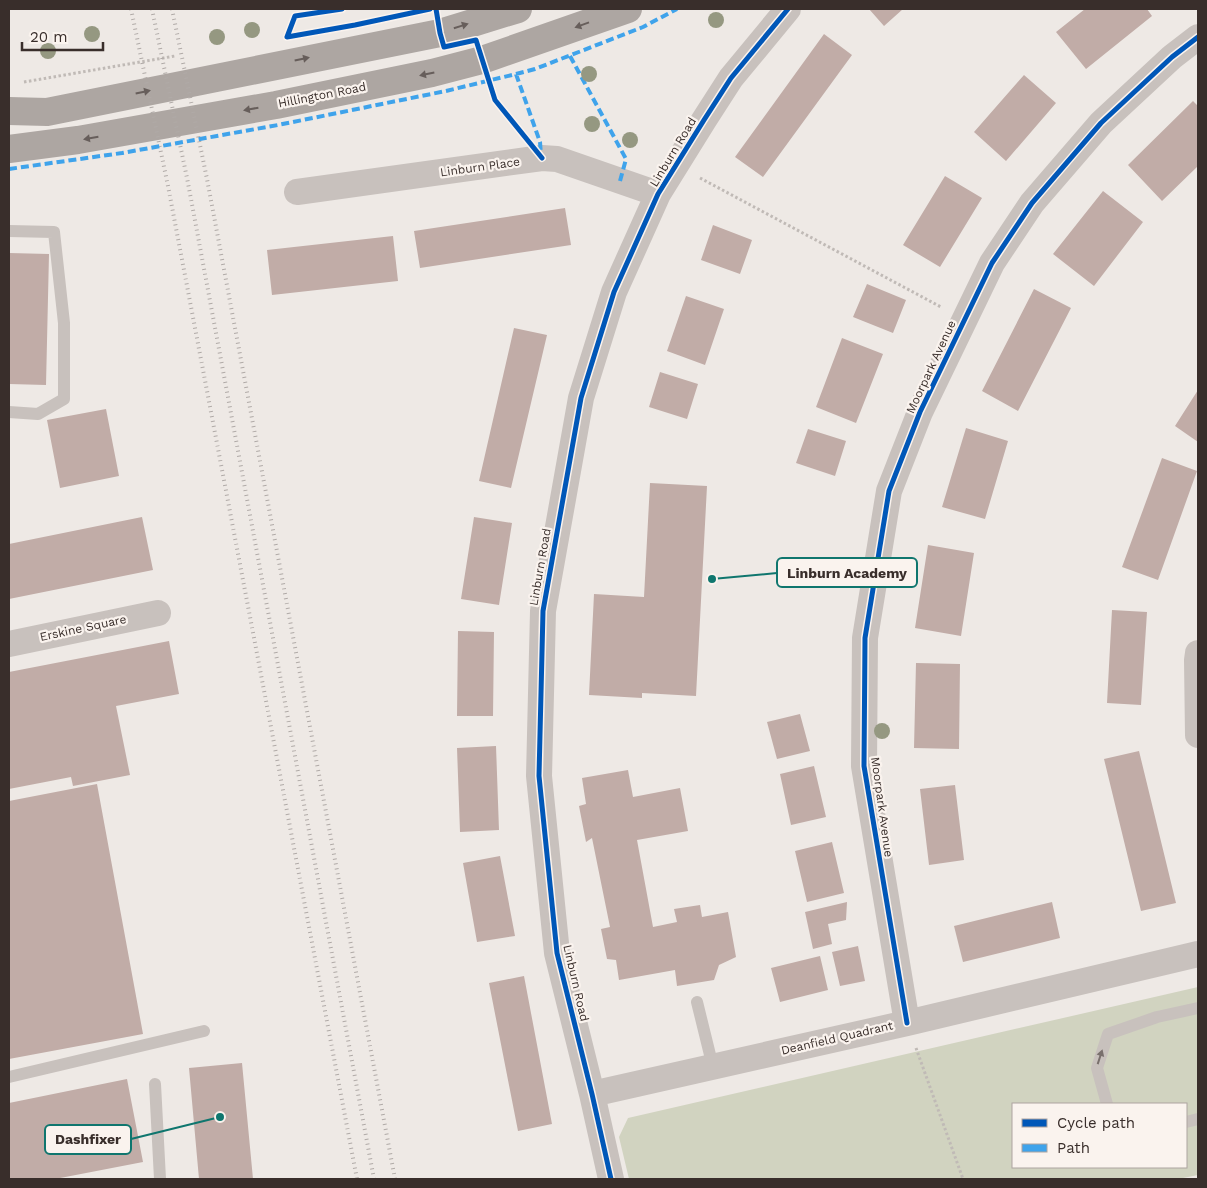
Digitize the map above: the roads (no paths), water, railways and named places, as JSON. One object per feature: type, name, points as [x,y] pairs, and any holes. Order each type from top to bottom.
[{"type":"main road","points":[[9,111],[47,112],[440,33],[518,9]]},
{"type":"main road","name":"Hillington Road","points":[[9,149],[106,135],[276,105],[432,73],[482,60],[628,9]]},
{"type":"street","name":"Linburn Road","points":[[611,1179],[557,953],[539,776],[542,611],[581,398],[614,292],[658,194],[731,78],[788,9]]},
{"type":"street","name":"Moorpark Avenue","points":[[907,1023],[864,766],[865,638],[889,491],[920,412],[992,263],[1032,203],[1101,123],[1172,57],[1198,37]]},
{"type":"street","name":"Linburn Place","points":[[297,192],[542,158],[557,159],[658,194]]},
{"type":"street","name":"Erskine Square","points":[[9,644],[158,613]]},
{"type":"street","points":[[1198,653],[1198,736]]},
{"type":"street","name":"Deanfield Quadrant","points":[[592,1094],[907,1023],[1198,954]]},
{"type":"lane","points":[[9,231],[54,232],[64,323],[64,398],[38,414],[9,412]]},
{"type":"lane","points":[[697,1002],[713,1066]]},
{"type":"lane","points":[[1107,1103],[1097,1068],[1108,1034],[1157,1017],[1198,1008]]},
{"type":"lane","points":[[9,1078],[204,1031]]},
{"type":"lane","points":[[155,1084],[160,1179]]},
{"type":"railway","points":[[131,9],[168,186],[357,1179]]},
{"type":"railway","points":[[152,9],[188,183],[374,1179]]},
{"type":"railway","points":[[172,9],[207,179],[395,1179]]},
{"type":"place","name":"Linburn Academy","points":[[712,579]]},
{"type":"place","name":"Dashfixer","points":[[220,1117]]}]
